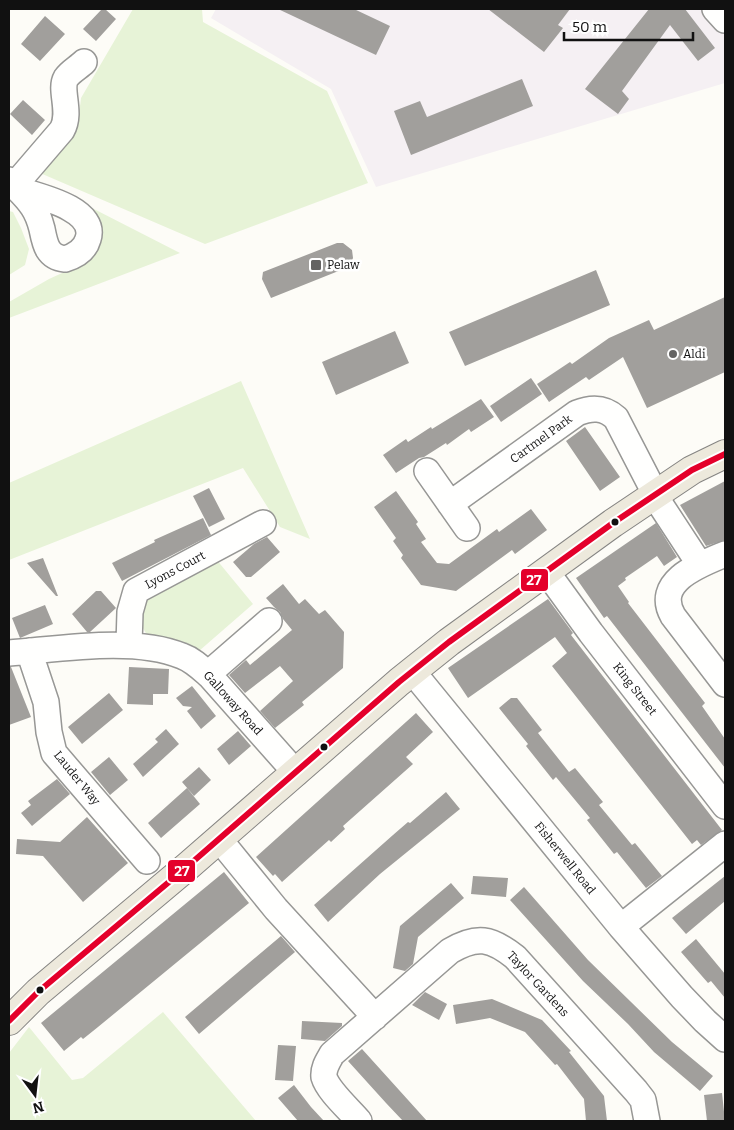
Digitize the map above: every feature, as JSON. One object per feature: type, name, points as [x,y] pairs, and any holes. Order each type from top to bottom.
[{"type":"main road","points":[[9,1021],[38,992],[448,642],[655,495],[692,470],[725,454]]},
{"type":"street","points":[[715,9],[725,20]]},
{"type":"street","points":[[14,185],[66,123],[64,86],[66,79],[84,62]]},
{"type":"street","name":"Cartmel Park","points":[[450,504],[577,413],[599,408],[616,418],[662,508],[700,565]]},
{"type":"street","points":[[427,471],[467,528]]},
{"type":"street","name":"Lyons Court","points":[[129,645],[130,612],[136,591],[263,524]]},
{"type":"street","points":[[725,554],[682,575],[670,590],[668,600],[672,616],[725,684]]},
{"type":"street","name":"King Street","points":[[546,571],[591,633],[725,806]]},
{"type":"street","points":[[208,674],[269,621]]},
{"type":"street","name":"Galloway Road","points":[[19,652],[129,645],[181,655],[196,663],[208,674],[296,773]]},
{"type":"street","name":"Lauder Way","points":[[19,652],[46,702],[50,738],[54,753],[147,861]]},
{"type":"street","name":"Fisherwell Road","points":[[412,671],[621,927],[682,997],[725,1039]]},
{"type":"street","points":[[219,839],[276,909],[375,1018]]},
{"type":"street","points":[[621,927],[725,844]]},
{"type":"street","name":"Taylor Gardens","points":[[360,1121],[332,1090],[324,1076],[326,1064],[332,1054],[450,951],[463,943],[484,940],[502,947],[515,958],[636,1090],[643,1100],[647,1121]]},
{"type":"shaded area","points":[[216,9],[725,9],[725,83],[376,187],[331,89],[211,18]]},
{"type":"green space","points":[[133,9],[202,9],[203,22],[327,91],[368,183],[205,244],[40,173],[72,129],[81,98]]},
{"type":"green space","points":[[90,207],[180,253],[9,318],[9,302],[49,279],[84,263],[101,237]]},
{"type":"green space","points":[[9,211],[13,212],[29,249],[25,265],[9,275]]},
{"type":"green space","points":[[241,381],[310,539],[280,527],[243,468],[9,560],[9,483]]},
{"type":"green space","points":[[216,559],[253,604],[199,651],[147,635],[140,623],[143,597]]},
{"type":"green space","points":[[163,1012],[256,1121],[9,1121],[9,1053],[29,1027],[72,1080],[83,1078]]},
{"type":"building","points":[[102,9],[105,9],[116,19],[96,41],[83,29]]},
{"type":"building","points":[[278,9],[354,9],[390,26],[376,55]]},
{"type":"building","points":[[488,9],[570,9],[558,25],[563,28],[544,52]]},
{"type":"building","points":[[649,9],[685,9],[715,48],[698,61],[670,25],[622,91],[629,99],[618,114],[585,89]]},
{"type":"building","points":[[45,16],[65,34],[40,61],[21,44]]},
{"type":"building","points":[[522,79],[533,106],[411,155],[394,111],[420,101],[427,117]]},
{"type":"building","points":[[23,100],[45,120],[32,135],[10,114]]},
{"type":"building","points":[[337,243],[343,243],[352,250],[353,258],[346,268],[271,298],[262,279],[263,272]]},
{"type":"building","points":[[596,270],[610,305],[465,366],[449,332]]},
{"type":"building","name":"Aldi","points":[[725,297],[725,372],[647,408],[623,357],[589,380],[586,377],[549,402],[537,384],[570,362],[572,364],[609,338],[649,320],[654,330]]},
{"type":"building","points":[[395,331],[409,363],[336,395],[322,362]]},
{"type":"building","points":[[531,378],[542,394],[501,422],[490,406]]},
{"type":"building","points":[[481,399],[494,417],[471,432],[469,429],[447,445],[446,443],[396,473],[383,455],[406,439],[408,442]]},
{"type":"building","points":[[585,427],[620,477],[600,491],[566,441]]},
{"type":"building","points":[[725,481],[725,540],[706,546],[680,505]]},
{"type":"building","points":[[209,488],[225,519],[209,527],[193,496]]},
{"type":"building","points":[[396,491],[418,522],[416,524],[426,539],[421,542],[437,563],[449,564],[497,529],[499,532],[531,509],[547,530],[515,554],[512,550],[456,591],[421,585],[401,558],[403,555],[393,541],[396,538],[374,507]]},
{"type":"building","points":[[203,518],[211,535],[122,581],[112,563],[155,542],[154,540]]},
{"type":"building","points":[[656,523],[677,557],[664,566],[657,556],[625,578],[626,580],[618,586],[628,603],[705,703],[702,706],[725,739],[725,768],[607,616],[604,618],[576,578]]},
{"type":"building","points":[[267,537],[280,552],[251,577],[246,577],[233,562],[254,544]]},
{"type":"building","points":[[43,558],[58,596],[27,563]]},
{"type":"building","points":[[283,584],[299,604],[305,599],[319,614],[325,610],[344,632],[343,668],[302,702],[304,705],[275,728],[260,711],[293,681],[280,666],[245,693],[229,675],[246,660],[250,665],[292,630],[280,612],[266,598]]},
{"type":"building","points":[[96,591],[101,591],[116,608],[90,632],[87,632],[72,614]]},
{"type":"building","points":[[548,599],[573,633],[571,635],[722,830],[701,845],[697,840],[692,844],[552,666],[567,653],[555,637],[468,698],[448,668]]},
{"type":"building","points":[[45,605],[53,624],[20,638],[12,618]]},
{"type":"building","points":[[9,667],[11,667],[31,717],[9,725]]},
{"type":"building","points":[[129,667],[169,669],[168,694],[153,694],[153,705],[127,704]]},
{"type":"building","points":[[192,686],[216,716],[201,729],[187,711],[192,707],[183,706],[176,698]]},
{"type":"building","points":[[109,693],[123,710],[82,744],[68,727]]},
{"type":"building","points":[[511,698],[517,698],[542,730],[538,733],[569,772],[575,768],[603,802],[599,805],[632,845],[635,843],[662,876],[646,888],[617,852],[614,854],[587,820],[590,818],[556,777],[553,780],[526,746],[528,744],[499,708]]},
{"type":"building","points":[[416,713],[433,732],[406,757],[413,764],[343,826],[345,829],[331,842],[329,840],[282,882],[275,874],[273,876],[256,857]]},
{"type":"building","points":[[166,729],[179,744],[143,777],[133,764],[158,742],[155,739]]},
{"type":"building","points":[[238,731],[251,746],[229,765],[217,749]]},
{"type":"building","points":[[109,757],[128,780],[110,795],[91,772]]},
{"type":"building","points":[[199,767],[211,780],[194,796],[182,782]]},
{"type":"building","points":[[57,779],[70,794],[32,826],[21,813],[31,805],[28,801]]},
{"type":"building","points":[[187,788],[200,804],[161,838],[148,823]]},
{"type":"building","points":[[446,792],[460,809],[380,874],[328,922],[314,905],[408,822],[410,823]]},
{"type":"building","points":[[87,817],[128,863],[83,902],[43,856],[16,854],[17,839],[60,842]]},
{"type":"building","points":[[224,872],[249,903],[83,1039],[81,1037],[64,1051],[41,1023]]},
{"type":"building","points":[[473,876],[508,878],[506,897],[471,894]]},
{"type":"building","points":[[725,876],[725,901],[686,934],[672,918]]},
{"type":"building","points":[[451,883],[464,898],[418,937],[413,964],[405,971],[393,968],[400,926]]},
{"type":"building","points":[[524,887],[588,960],[672,1042],[713,1076],[700,1091],[654,1052],[583,981],[510,900]]},
{"type":"building","points":[[281,936],[295,952],[199,1034],[185,1017]]},
{"type":"building","points":[[696,939],[725,974],[725,998],[711,981],[708,983],[681,952]]},
{"type":"building","points":[[425,992],[447,1004],[439,1020],[412,1005]]},
{"type":"building","points":[[492,999],[542,1020],[571,1051],[569,1052],[604,1096],[607,1121],[586,1121],[584,1099],[557,1064],[555,1065],[525,1032],[490,1018],[456,1024],[453,1005]]},
{"type":"building","points":[[302,1021],[342,1023],[342,1026],[325,1041],[301,1039]]},
{"type":"building","points":[[278,1045],[296,1046],[293,1081],[275,1080]]},
{"type":"building","points":[[362,1049],[427,1121],[403,1121],[348,1061]]},
{"type":"building","points":[[294,1085],[324,1121],[298,1121],[278,1098]]},
{"type":"building","points":[[722,1093],[725,1121],[707,1121],[704,1095]]},
{"type":"transit line","name":"27","points":[[9,1021],[38,992],[188,866],[399,682],[449,642],[613,523],[692,470],[725,454]]},
{"type":"place","name":"Pelaw","points":[[316,265]]},
{"type":"place","name":"Aldi","points":[[673,354]]}]
